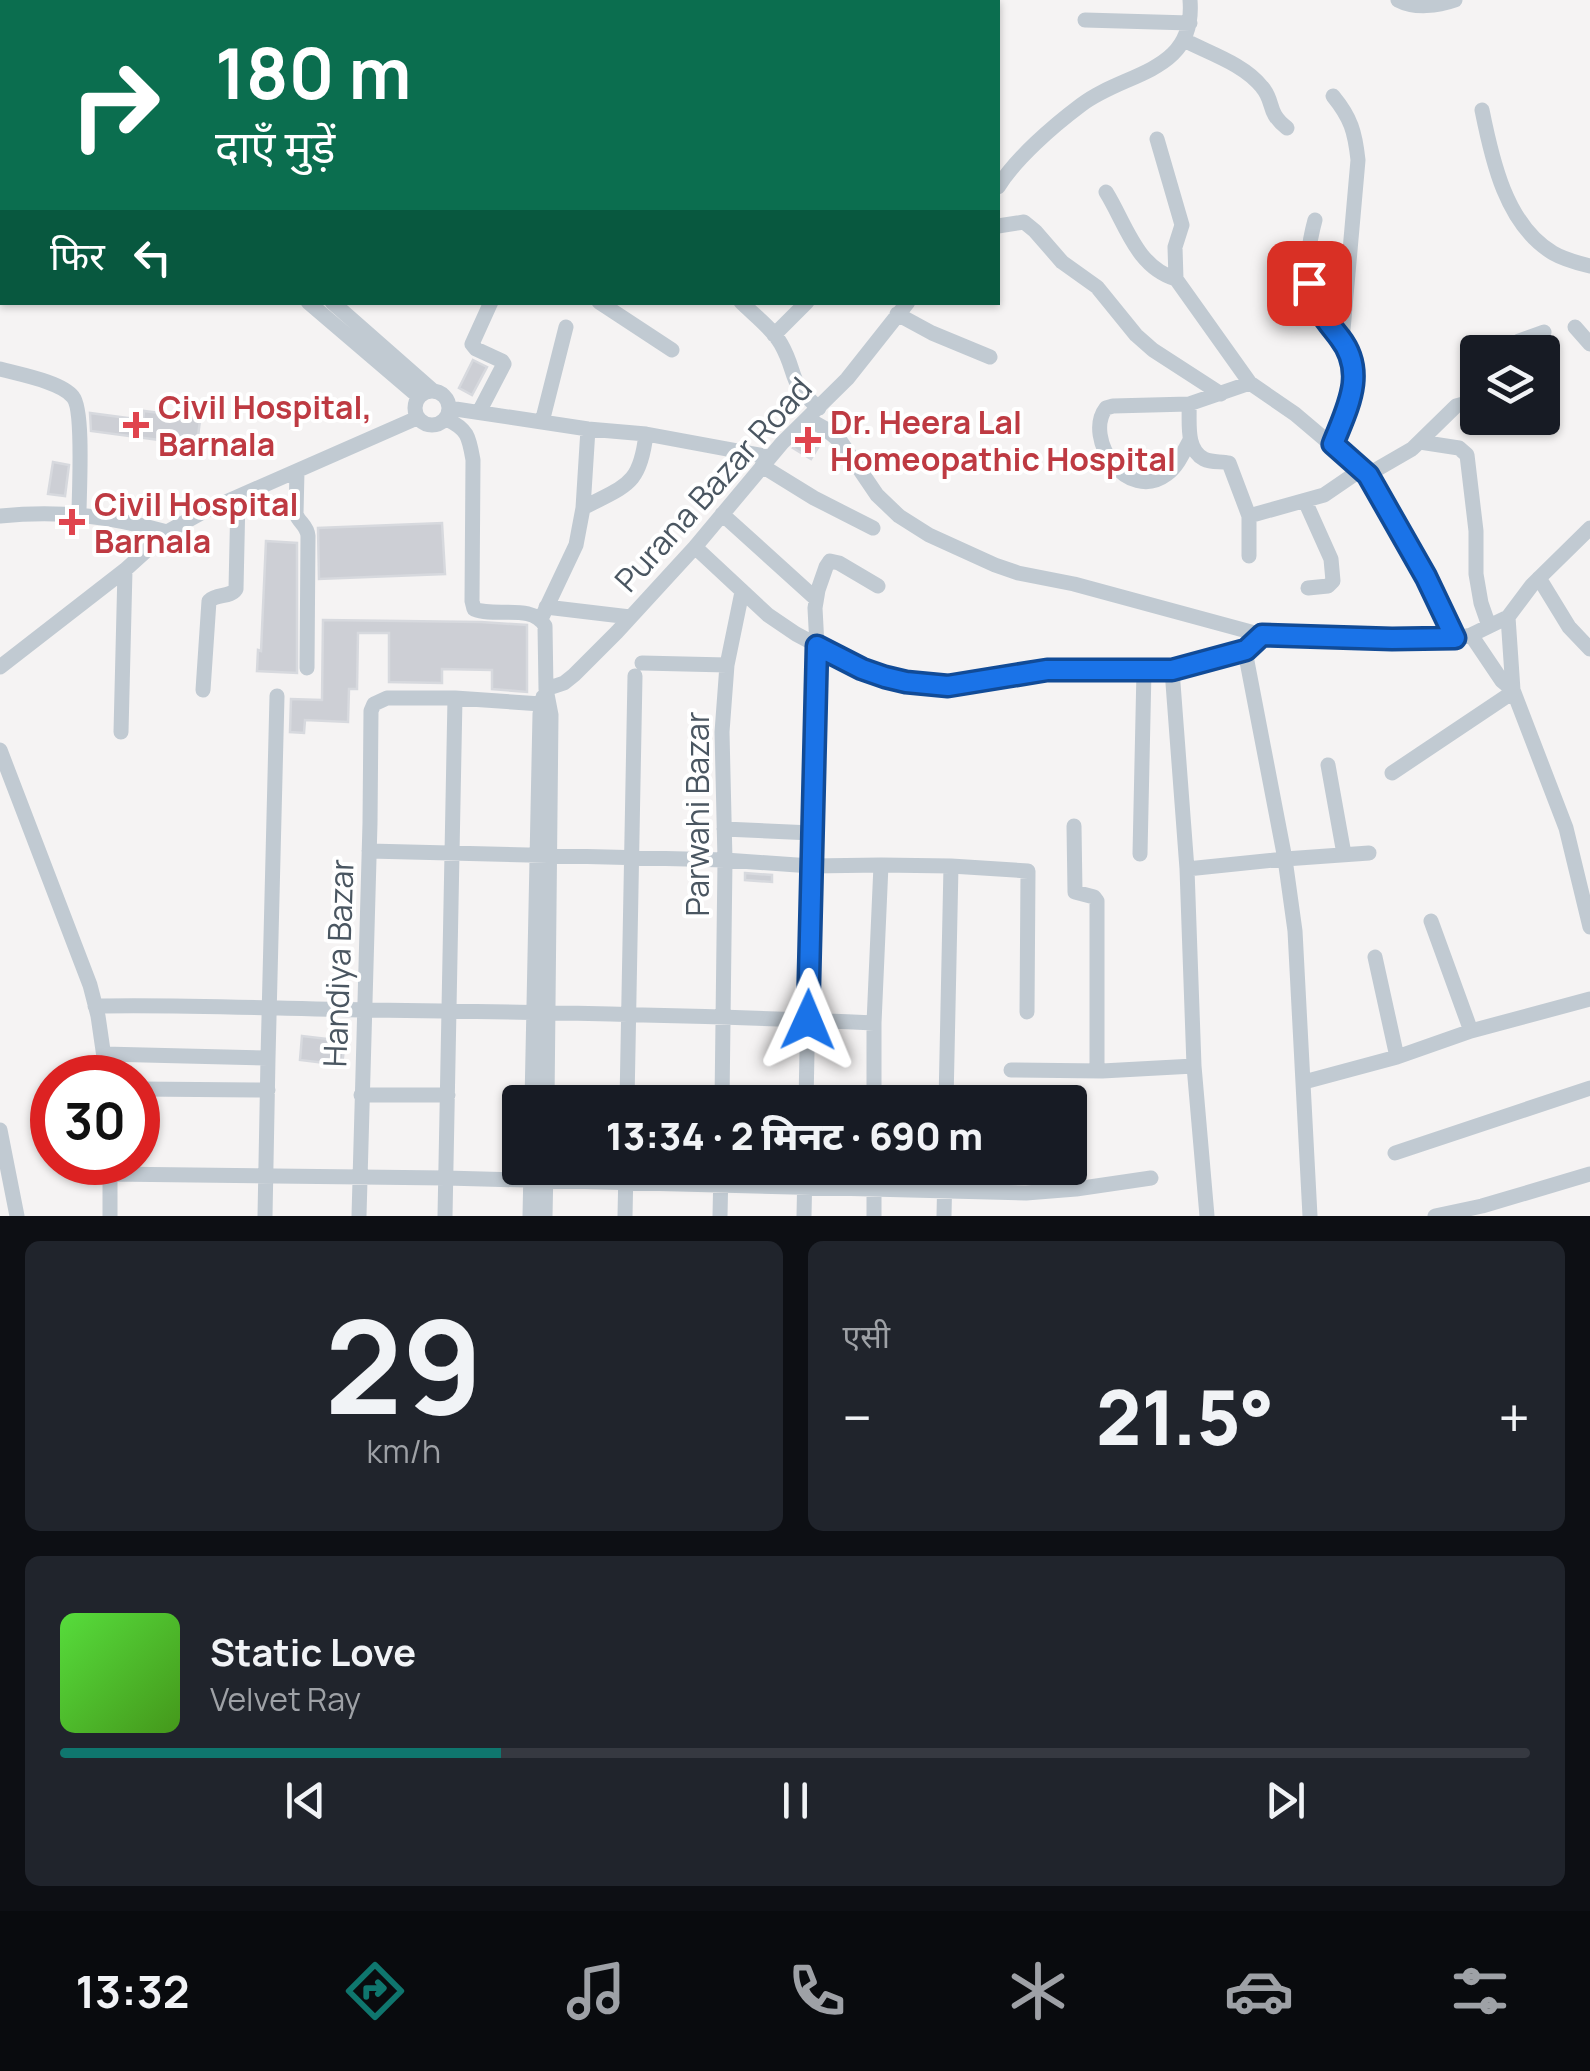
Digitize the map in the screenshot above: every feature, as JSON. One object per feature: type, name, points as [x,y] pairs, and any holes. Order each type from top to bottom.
[{"type":"street","points":[[1398,0],[1433,5],[1456,0]]},
{"type":"street","points":[[1000,184],[1011,167],[1080,105],[1140,76],[1174,53],[1184,40],[1192,7],[1084,20]]},
{"type":"street","points":[[1184,40],[1237,67],[1262,86],[1272,113],[1287,128]]},
{"type":"street","points":[[1332,96],[1355,132],[1358,160],[1342,341]]},
{"type":"street","points":[[1482,110],[1500,181],[1518,215],[1554,253],[1590,266]]},
{"type":"street","points":[[1157,139],[1182,225],[1174,253],[1176,279],[1250,383],[1295,414],[1364,472],[1463,636],[1513,691]]},
{"type":"street","points":[[1106,192],[1142,256],[1159,272],[1176,279]]},
{"type":"street","points":[[1315,220],[1307,255],[1311,294],[1352,359],[1355,378],[1333,444]]},
{"type":"street","points":[[1000,226],[1024,222],[1062,262],[1097,287],[1122,320],[1153,350],[1221,394]]},
{"type":"street","points":[[312,305],[425,393],[444,395],[447,414],[469,439],[473,460],[474,609],[484,613],[630,617]]},
{"type":"street","points":[[335,305],[425,393]]},
{"type":"street","points":[[479,412],[504,364],[472,344],[490,305]]},
{"type":"street","points":[[604,305],[672,350]]},
{"type":"street","points":[[744,305],[781,344],[795,383],[813,413],[841,442],[888,506],[929,535],[1018,573],[1074,584],[1262,635],[1392,639],[1463,636],[1508,617],[1590,528]]},
{"type":"street","points":[[774,335],[805,305]]},
{"type":"street","points":[[903,308],[944,338],[990,357]]},
{"type":"street","name":"Purana Bazar Road","points":[[544,696],[574,675],[695,547],[766,462],[847,378],[903,308]]},
{"type":"street","points":[[542,422],[566,328]]},
{"type":"street","points":[[1576,328],[1590,344]]},
{"type":"street","points":[[1536,335],[1544,332]]},
{"type":"street","points":[[0,369],[57,386],[73,396],[79,412],[79,514]]},
{"type":"street","points":[[1190,440],[1167,474],[1138,481],[1122,475],[1115,467],[1104,447],[1100,416],[1106,408],[1189,404],[1250,383]]},
{"type":"street","points":[[425,393],[414,408],[417,418],[426,425],[432,426],[447,414],[479,412],[646,434],[766,462],[814,498],[873,528]]},
{"type":"street","points":[[1189,404],[1190,440],[1195,450],[1208,461],[1230,464],[1248,516],[1249,556]]},
{"type":"street","points":[[1248,516],[1330,492],[1420,442],[1460,405]]},
{"type":"street","points":[[2,659],[125,570],[167,532],[417,418]]},
{"type":"street","points":[[546,1085],[541,1012],[544,613],[576,545],[583,508],[588,429]]},
{"type":"street","points":[[583,508],[633,478],[642,463],[646,434]]},
{"type":"street","points":[[1420,442],[1460,448],[1467,455],[1476,531],[1476,574],[1489,626]]},
{"type":"street","points":[[297,471],[296,514],[306,526],[308,536],[307,668]]},
{"type":"street","points":[[202,690],[210,601],[236,589],[238,497]]},
{"type":"street","points":[[1306,501],[1331,558],[1332,581],[1328,586],[1308,588]]},
{"type":"street","points":[[0,516],[79,514],[109,517],[167,532]]},
{"type":"street","points":[[722,514],[816,600]]},
{"type":"street","points":[[695,547],[768,615],[862,669],[906,682],[948,686],[1047,670],[1172,670],[1246,650],[1262,635]]},
{"type":"street","points":[[806,1085],[816,600],[830,562],[839,563],[878,586]]},
{"type":"street","points":[[120,732],[125,570]]},
{"type":"street","points":[[1540,578],[1570,627],[1590,649]]},
{"type":"street","name":"Parwahi Bazar","points":[[722,1085],[722,732],[728,666],[742,592]]},
{"type":"street","points":[[1508,617],[1513,691],[1566,828],[1590,927]]},
{"type":"street","points":[[1246,650],[1296,931],[1310,1216]]},
{"type":"street","points":[[626,1085],[639,669],[728,666]]},
{"type":"street","points":[[1140,854],[1144,670]]},
{"type":"street","points":[[1172,670],[1188,870],[1194,1066],[1208,1216]]},
{"type":"street","points":[[1392,773],[1513,691]]},
{"type":"street","points":[[265,1216],[277,696]]},
{"type":"street","points":[[446,1216],[455,698],[544,696]]},
{"type":"street","name":"Handiya Bazar","points":[[358,1216],[370,712],[374,704],[387,698],[455,698]]},
{"type":"street","points":[[0,750],[90,985],[104,1054],[268,1058]]},
{"type":"street","points":[[1328,764],[1344,854]]},
{"type":"street","points":[[1074,826],[1074,892],[1097,901],[1097,1070]]},
{"type":"street","points":[[724,829],[812,833]]},
{"type":"street","points":[[369,851],[1019,869],[1029,873],[1027,1012]]},
{"type":"street","points":[[1188,870],[1369,853]]},
{"type":"street","points":[[874,1085],[881,866]]},
{"type":"street","points":[[946,1085],[951,866]]},
{"type":"street","points":[[1432,921],[1471,1031]]},
{"type":"street","points":[[1374,957],[1397,1056]]},
{"type":"street","points":[[1304,1082],[1590,999]]},
{"type":"street","points":[[96,1006],[541,1012],[874,1023]]},
{"type":"street","points":[[534,1085],[541,1012]]},
{"type":"street","points":[[1012,1070],[1194,1066]]},
{"type":"street","points":[[1395,1152],[1590,1088]]},
{"type":"street","points":[[160,1090],[268,1090]]},
{"type":"street","points":[[362,1095],[448,1095]]},
{"type":"street","points":[[0,1130],[16,1216]]},
{"type":"street","points":[[160,1171],[265,1176],[502,1176]]},
{"type":"street","points":[[1435,1216],[1590,1174]]},
{"type":"street","points":[[711,1185],[1026,1193],[1150,1178]]},
{"type":"street","points":[[110,1185],[110,1216]]},
{"type":"street","points":[[530,1216],[536,1185]]},
{"type":"street","points":[[540,1185],[545,1216]]},
{"type":"street","points":[[624,1216],[626,1185]]},
{"type":"street","points":[[804,1185],[804,1216]]},
{"type":"street","points":[[874,1185],[874,1216]]},
{"type":"street","points":[[944,1185],[944,1216]]},
{"type":"street","points":[[720,1186],[720,1216]]},
{"type":"building","points":[[473,360],[487,367],[472,395],[459,388]]},
{"type":"building","points":[[178,404],[197,407],[197,445],[91,431],[90,413],[143,420],[144,411],[176,415]]},
{"type":"building","points":[[809,432],[822,441],[811,459],[793,448]]},
{"type":"building","points":[[53,462],[69,465],[65,496],[48,494]]},
{"type":"building","points":[[442,523],[445,574],[319,579],[318,528]]},
{"type":"building","points":[[266,541],[297,543],[297,673],[257,671]]},
{"type":"building","points":[[323,620],[527,625],[527,692],[492,689],[492,670],[442,669],[442,683],[389,682],[389,633],[358,633],[357,689],[349,689],[348,722],[305,720],[304,733],[290,732],[291,699],[322,700]]},
{"type":"building","points":[[745,873],[772,875],[772,882],[745,880]]},
{"type":"building","points":[[302,1036],[345,1041],[342,1065],[300,1060]]},
{"type":"place","name":"Civil Hospital, Barnala","points":[[136,425]]},
{"type":"place","name":"Dr. Heera Lal Homeopathic Hospital","points":[[808,440]]},
{"type":"place","name":"Civil Hospital Barnala","points":[[72,522]]},
{"type":"route","points":[[808,1020],[817,646],[885,677],[948,686],[1047,670],[1172,670],[1246,650],[1262,635],[1455,638],[1426,577],[1368,475],[1333,444],[1352,395],[1354,369],[1342,341],[1316,305],[1309,283]]}]
